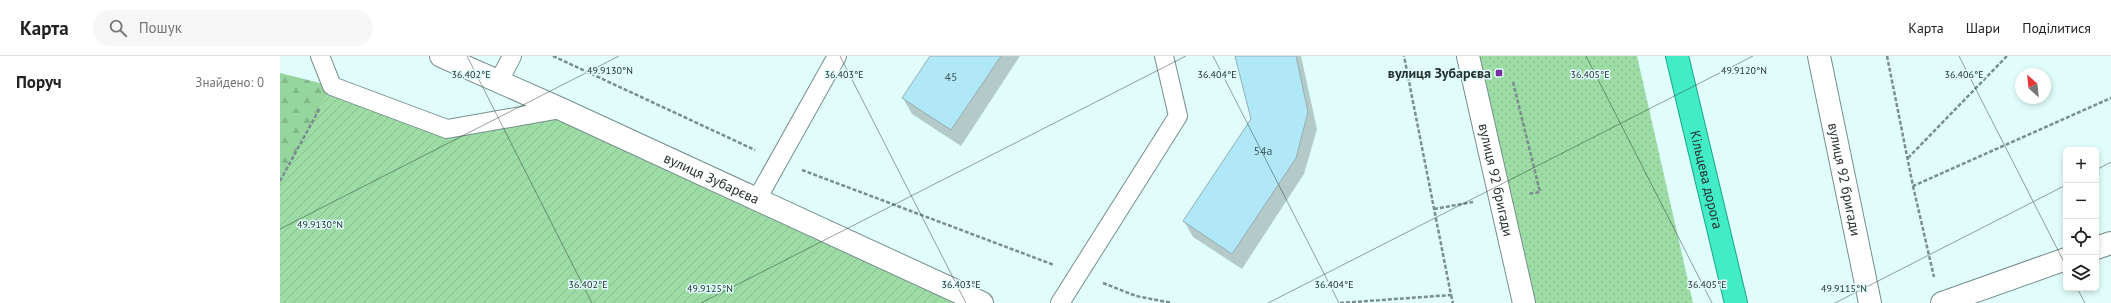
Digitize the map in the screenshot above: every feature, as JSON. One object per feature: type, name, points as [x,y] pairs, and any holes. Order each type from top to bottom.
[{"type":"highway","name":"Кільцева дорога","points":[[1677,56],[1736,303]]},
{"type":"street","name":"вулиця Зубарєва","points":[[441,56],[561,109],[982,303]]},
{"type":"street","name":"вулиця 92 бригади","points":[[1468,56],[1524,303]]},
{"type":"street","name":"вулиця 92 бригади","points":[[1819,56],[1870,303]]},
{"type":"street","points":[[2099,247],[2111,242]]},
{"type":"street","points":[[1942,303],[2063,260]]},
{"type":"lane","points":[[320,56],[332,86],[447,129],[561,109]]},
{"type":"lane","points":[[499,81],[512,56]]},
{"type":"lane","points":[[757,199],[837,56]]},
{"type":"lane","points":[[1060,303],[1178,116],[1164,56]]},
{"type":"path","points":[[553,56],[778,161],[1136,296],[1172,303]]},
{"type":"path","points":[[1404,56],[1453,303]]},
{"type":"path","points":[[1887,56],[1913,186],[1935,281]]},
{"type":"path","points":[[1908,158],[2007,56]]},
{"type":"path","points":[[1513,82],[1540,192],[1528,194]]},
{"type":"path","points":[[280,182],[332,86]]},
{"type":"path","points":[[1913,186],[2111,98]]},
{"type":"path","points":[[1434,209],[1476,202]]},
{"type":"path","points":[[1340,303],[1451,295]]},
{"type":"green space","points":[[1474,56],[1637,56],[1693,303],[1530,303]]},
{"type":"green space","points":[[280,73],[332,86],[280,181]]},
{"type":"green space","points":[[332,86],[447,129],[561,109],[982,303],[280,303],[280,181]]},
{"type":"building","points":[[930,56],[1001,56],[951,130],[902,98]]},
{"type":"building","points":[[1235,56],[1296,56],[1308,112],[1296,158],[1232,254],[1183,221],[1251,119]]},
{"type":"place","name":"вулиця Зубарєва","points":[[1499,73]]}]
